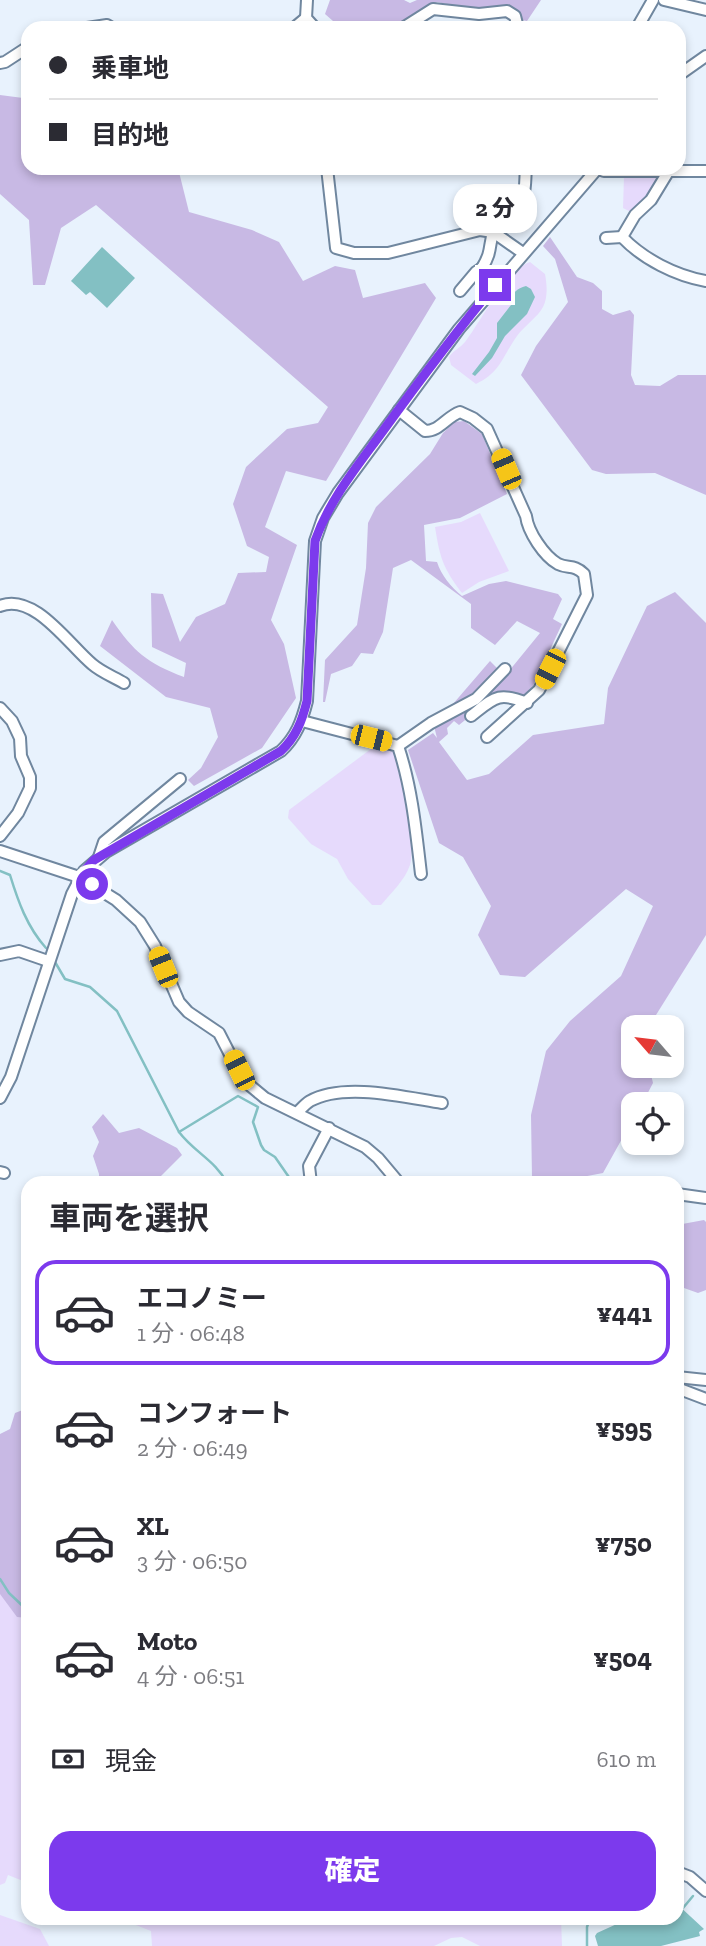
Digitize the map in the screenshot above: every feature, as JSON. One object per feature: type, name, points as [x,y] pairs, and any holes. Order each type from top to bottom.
[{"type":"street","points":[[307,0],[306,18],[309,21]]},
{"type":"street","points":[[641,21],[653,0]]},
{"type":"street","points":[[664,0],[706,10]]},
{"type":"street","points":[[414,21],[433,9],[440,8],[479,14],[507,11],[515,16],[516,21]]},
{"type":"street","points":[[302,21],[306,18]]},
{"type":"street","points":[[0,62],[5,62],[21,52]]},
{"type":"street","points":[[686,70],[706,56]]},
{"type":"street","points":[[686,172],[706,171]]},
{"type":"street","points":[[328,175],[336,248],[354,253],[388,253],[480,230],[493,232],[523,253]]},
{"type":"street","points":[[460,291],[482,268],[492,247],[493,232],[506,211],[519,203],[524,195],[525,175]]},
{"type":"street","points":[[0,1098],[10,1077],[79,877],[99,856],[281,751],[290,742],[302,721],[307,701],[315,541],[323,519],[338,493],[459,329],[591,175]]},
{"type":"street","points":[[622,237],[635,215],[651,200],[666,175]]},
{"type":"street","points":[[606,238],[622,237],[641,254],[686,277],[706,281]]},
{"type":"street","points":[[482,268],[495,285]]},
{"type":"street","points":[[399,410],[425,431],[438,428],[452,415],[460,412],[486,429],[526,516],[528,528],[538,544],[558,564],[576,567],[584,574],[587,595],[540,690],[487,737]]},
{"type":"street","points":[[0,606],[15,603],[43,616],[93,665],[120,679]]},
{"type":"street","points":[[398,746],[441,714],[476,699],[505,669]]},
{"type":"street","points":[[471,716],[497,696],[510,696],[527,703]]},
{"type":"street","points":[[0,708],[12,721],[20,738],[21,755],[30,777],[30,788],[18,813],[0,836]]},
{"type":"street","points":[[302,721],[398,746]]},
{"type":"street","points":[[398,746],[416,827],[421,874]]},
{"type":"street","points":[[99,856],[104,842],[180,779]]},
{"type":"street","points":[[0,850],[79,877],[117,900],[140,922],[155,946],[179,1002],[188,1012],[219,1033],[248,1084],[265,1098],[365,1147],[379,1158],[393,1176]]},
{"type":"street","points":[[0,955],[19,951],[48,961]]},
{"type":"street","points":[[297,1113],[309,1102],[330,1094],[351,1091],[442,1103]]},
{"type":"street","points":[[310,1176],[309,1166],[328,1128]]},
{"type":"street","points":[[684,1195],[706,1198]]},
{"type":"street","points":[[684,1378],[706,1380]]},
{"type":"street","points":[[684,1391],[706,1399]]},
{"type":"street","points":[[684,1876],[706,1891]]},
{"type":"shaded area","points":[[330,0],[404,0],[410,3],[417,0],[541,0],[527,21],[437,2],[408,21],[333,21],[325,14]]},
{"type":"shaded area","points":[[0,95],[21,98],[21,175],[180,175],[189,212],[252,230],[279,242],[303,281],[335,266],[355,270],[363,298],[425,283],[436,298],[326,481],[286,471],[265,527],[297,545],[271,620],[284,644],[296,698],[262,748],[194,786],[188,780],[201,768],[218,737],[210,708],[166,697],[100,646],[112,620],[142,655],[160,667],[184,677],[186,663],[152,647],[151,593],[163,594],[180,642],[196,617],[225,604],[238,573],[266,572],[269,557],[247,546],[233,504],[246,467],[287,429],[318,423],[328,407],[96,205],[61,228],[45,285],[33,285],[29,220],[0,194]]},
{"type":"shaded area","points":[[660,175],[649,199],[633,213],[623,208],[624,176]]},
{"type":"shaded area","points":[[550,237],[577,277],[593,283],[602,291],[602,309],[613,315],[630,310],[634,315],[631,375],[635,385],[660,386],[678,375],[706,375],[706,495],[655,473],[606,474],[592,470],[521,375],[536,346],[568,302],[555,259],[543,246]]},
{"type":"shaded area","points":[[102,247],[135,278],[107,308],[90,292],[86,295],[71,281]]},
{"type":"shaded area","points":[[530,262],[545,274],[547,291],[543,307],[517,336],[496,369],[476,384],[451,365],[449,357],[465,342],[503,285]]},
{"type":"shaded area","points":[[526,286],[535,297],[527,314],[505,336],[492,358],[475,376],[472,374],[497,338],[497,323],[511,305],[508,302],[517,290]]},
{"type":"shaded area","points":[[464,421],[482,434],[507,494],[460,518],[424,525],[426,561],[437,562],[441,572],[462,596],[489,584],[506,581],[558,594],[562,599],[553,619],[562,624],[533,686],[522,698],[496,695],[459,725],[454,721],[447,728],[448,734],[439,742],[467,780],[489,774],[533,735],[604,724],[608,688],[647,606],[675,592],[706,623],[706,935],[656,1015],[621,1015],[621,1078],[652,1078],[653,1083],[648,1092],[621,1092],[621,1141],[603,1173],[587,1176],[532,1176],[531,1115],[546,1051],[570,1021],[621,976],[653,906],[626,889],[525,977],[500,975],[478,935],[491,906],[463,857],[439,843],[408,750],[433,733],[437,738],[434,726],[490,661],[505,676],[540,633],[517,621],[495,645],[471,628],[471,604],[411,560],[393,568],[383,632],[373,654],[361,653],[352,666],[331,674],[323,702],[325,660],[357,625],[366,568],[368,523],[376,507],[430,454],[443,433],[454,422]]},
{"type":"shaded area","points":[[480,513],[509,571],[479,582],[462,593],[443,562],[435,527],[461,522]]},
{"type":"shaded area","points":[[379,743],[393,749],[402,770],[412,842],[408,871],[381,905],[372,905],[348,879],[337,859],[311,844],[288,818],[289,810]]},
{"type":"shaded area","points":[[103,1114],[119,1133],[139,1128],[177,1148],[182,1155],[161,1176],[99,1176],[93,1156],[99,1142],[92,1127]]},
{"type":"shaded area","points":[[704,1220],[706,1222],[706,1290],[698,1293],[684,1288],[684,1224]]},
{"type":"shaded area","points":[[21,1411],[21,1617],[17,1617],[0,1594],[0,1434],[10,1429],[15,1413]]},
{"type":"shaded area","points":[[0,1531],[21,1566],[21,1880],[8,1875],[5,1883],[0,1885]]},
{"type":"shaded area","points":[[684,1910],[704,1929],[699,1932],[700,1936],[661,1946],[598,1946],[595,1936],[615,1925],[684,1925]]},
{"type":"shaded area","points":[[0,1915],[21,1922],[21,1925],[40,1929],[49,1946],[0,1946]]},
{"type":"shaded area","points":[[136,1925],[561,1925],[562,1946],[480,1946],[462,1937],[451,1938],[434,1946],[152,1946],[151,1931]]},
{"type":"waterway","points":[[0,871],[10,875],[28,923],[46,948]]},
{"type":"waterway","points":[[55,962],[65,979],[90,987],[117,1011],[179,1132],[223,1176]]},
{"type":"waterway","points":[[179,1132],[238,1096],[258,1107],[253,1122],[261,1145],[275,1157],[288,1176]]},
{"type":"waterway","points":[[0,1579],[21,1604]]},
{"type":"waterway","points":[[684,1907],[693,1896]]},
{"type":"waterway","points":[[587,1946],[588,1925]]},
{"type":"route","points":[[92,884],[79,877],[94,860],[281,751],[290,742],[302,721],[307,701],[315,541],[323,519],[338,493],[399,410],[495,285]]}]
